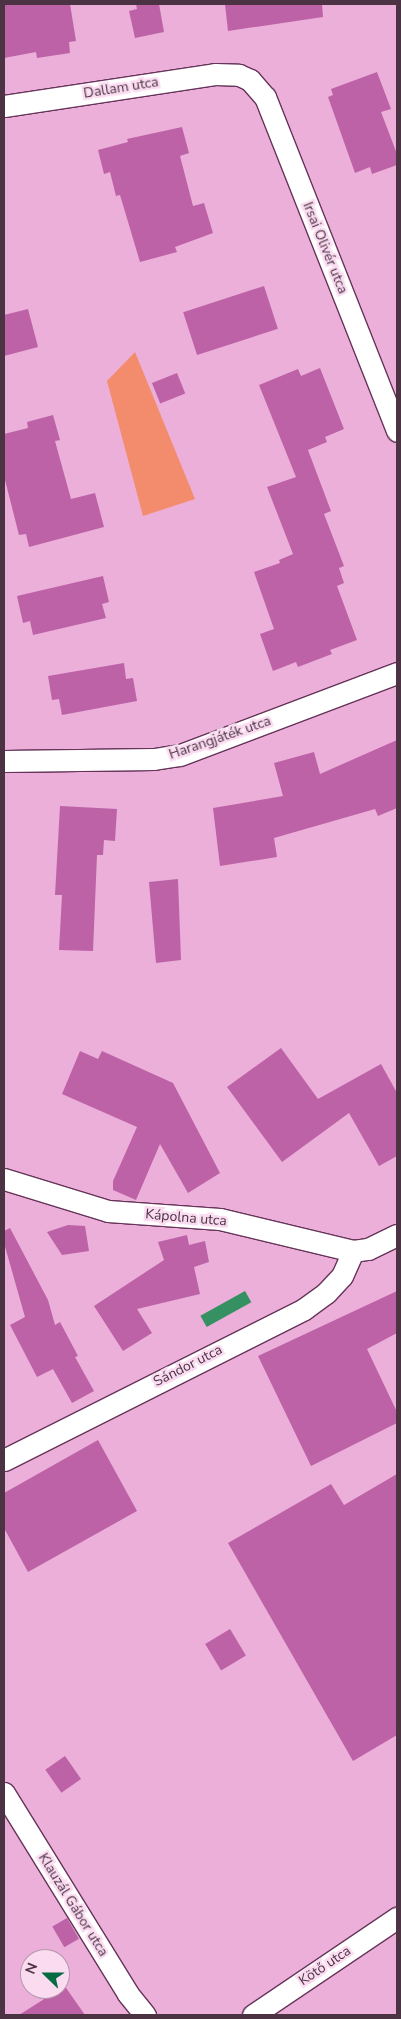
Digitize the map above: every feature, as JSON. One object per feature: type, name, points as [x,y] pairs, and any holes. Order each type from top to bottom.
[{"type":"street","name":"Dallam utca","points":[[4,106],[215,74],[239,75]]},
{"type":"street","name":"Irsai Olivér utca","points":[[239,75],[250,80],[265,97],[397,430]]},
{"type":"street","name":"Harangjáték utca","points":[[4,761],[154,759],[180,755],[397,673]]},
{"type":"street","name":"Kápolna utca","points":[[4,1179],[108,1211],[220,1219],[353,1251],[368,1249],[397,1236]]},
{"type":"street","name":"Sándor utca","points":[[4,1460],[304,1309],[326,1293],[342,1276],[353,1251]]},
{"type":"street","name":"Klauzál Gábor utca","points":[[4,1793],[128,1994],[145,2015]]},
{"type":"street","name":"Kötő utca","points":[[253,2015],[397,1918]]},
{"type":"shaded area","points":[[135,352],[195,499],[143,516],[107,381]]},
{"type":"shaded area","points":[[245,1291],[251,1302],[207,1327],[200,1316]]},
{"type":"building","points":[[4,4],[70,4],[76,41],[69,42],[70,53],[37,58],[36,52],[4,58]]},
{"type":"building","points":[[136,4],[159,4],[164,32],[135,38],[129,11],[137,9]]},
{"type":"building","points":[[225,4],[322,4],[323,17],[228,31]]},
{"type":"building","points":[[377,72],[391,109],[381,112],[397,154],[397,165],[372,174],[370,167],[355,173],[328,97],[333,95],[331,89]]},
{"type":"building","points":[[182,127],[189,153],[180,156],[193,206],[204,203],[213,233],[175,247],[177,252],[140,262],[120,195],[116,196],[110,172],[104,174],[98,150],[128,142],[127,139]]},
{"type":"building","points":[[264,286],[278,329],[197,355],[183,312]]},
{"type":"building","points":[[28,309],[38,347],[4,356],[4,315]]},
{"type":"building","points":[[320,368],[344,429],[325,437],[327,442],[308,450],[331,511],[324,514],[344,566],[339,568],[344,583],[337,586],[357,640],[330,650],[332,654],[298,667],[296,662],[273,671],[260,634],[274,629],[254,572],[280,563],[279,560],[293,554],[267,487],[296,477],[259,385],[298,369],[301,376]]},
{"type":"building","points":[[177,373],[185,393],[160,404],[152,383]]},
{"type":"building","points":[[53,415],[60,440],[55,441],[71,499],[95,493],[104,527],[29,547],[26,534],[19,535],[4,476],[4,434],[28,428],[27,422]]},
{"type":"building","points":[[103,576],[109,602],[102,604],[106,618],[33,635],[30,621],[23,623],[17,596]]},
{"type":"building","points":[[124,663],[126,679],[133,678],[137,701],[62,715],[59,699],[52,700],[48,676]]},
{"type":"building","points":[[397,740],[397,808],[378,816],[375,809],[274,838],[277,857],[220,866],[213,808],[283,796],[274,763],[314,752],[320,774]]},
{"type":"building","points":[[60,806],[117,809],[115,841],[104,840],[103,855],[97,855],[93,951],[59,950],[62,895],[55,895]]},
{"type":"building","points":[[178,879],[181,960],[156,963],[149,882]]},
{"type":"building","points":[[281,1048],[318,1099],[381,1064],[397,1093],[397,1156],[379,1166],[349,1113],[282,1162],[227,1087]]},
{"type":"building","points":[[80,1051],[98,1059],[102,1051],[173,1083],[220,1173],[188,1193],[160,1144],[136,1200],[113,1190],[113,1181],[137,1127],[62,1094]]},
{"type":"building","points":[[68,1225],[85,1226],[89,1251],[62,1255],[47,1232]]},
{"type":"building","points":[[10,1228],[48,1300],[55,1325],[60,1322],[78,1356],[75,1357],[94,1391],[72,1403],[53,1369],[37,1377],[10,1325],[25,1317],[4,1243],[4,1231]]},
{"type":"building","points":[[187,1235],[189,1245],[205,1241],[209,1262],[194,1267],[200,1294],[137,1309],[152,1333],[123,1351],[94,1306],[164,1260],[158,1242]]},
{"type":"building","points":[[397,1291],[397,1333],[367,1349],[397,1412],[397,1423],[311,1466],[258,1356]]},
{"type":"building","points":[[98,1440],[137,1511],[28,1572],[4,1528],[4,1493]]},
{"type":"building","points":[[397,1474],[397,1735],[353,1761],[228,1543],[331,1484],[344,1505]]},
{"type":"building","points":[[230,1629],[246,1656],[221,1671],[205,1644]]},
{"type":"building","points":[[65,1756],[81,1779],[61,1793],[45,1770]]},
{"type":"building","points":[[67,1918],[79,1939],[64,1947],[52,1926]]},
{"type":"building","points":[[70,1994],[85,2015],[19,2015],[44,1999],[70,1999]]}]
